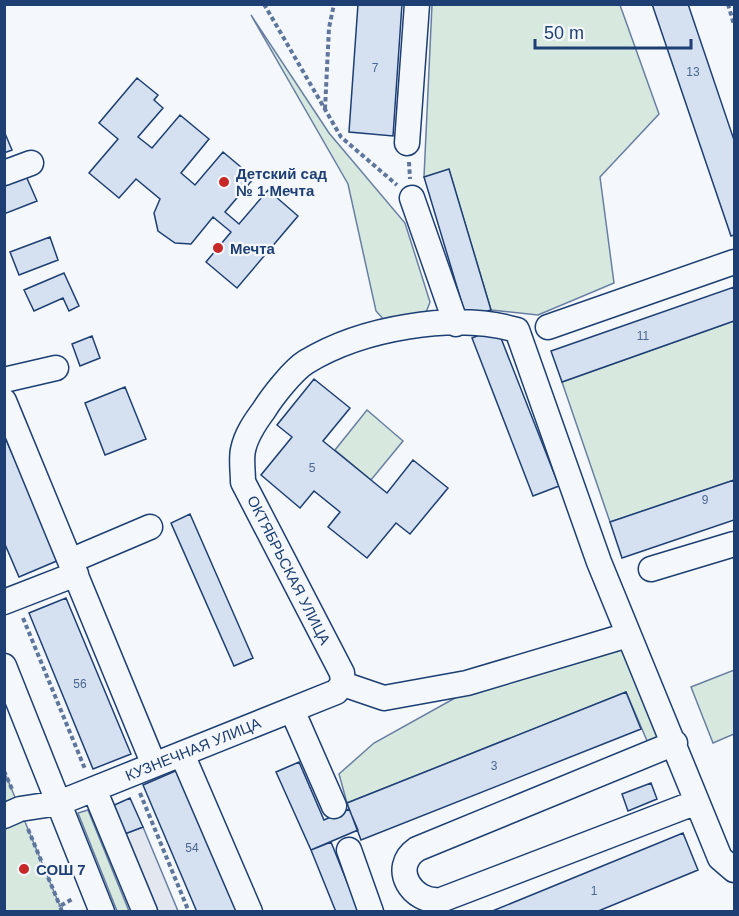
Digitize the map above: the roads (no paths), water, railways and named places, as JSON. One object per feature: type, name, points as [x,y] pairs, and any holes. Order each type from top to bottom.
[{"type":"street","points":[[407,143],[417,4]]},
{"type":"street","points":[[4,173],[31,163]]},
{"type":"street","points":[[412,198],[456,324]]},
{"type":"street","points":[[548,327],[735,262]]},
{"type":"street","name":"ОКТЯБРЬСКАЯ УЛИЦА","points":[[343,684],[342,673],[243,482],[242,451],[250,430],[269,402],[304,363],[355,340],[420,324],[496,324],[517,330],[599,562],[675,742],[697,802],[727,864]]},
{"type":"street","points":[[4,380],[56,369]]},
{"type":"street","points":[[4,401],[154,765]]},
{"type":"street","points":[[10,600],[150,526]]},
{"type":"street","points":[[651,569],[735,544]]},
{"type":"street","points":[[343,684],[384,698],[467,683],[628,635]]},
{"type":"street","points":[[4,666],[102,912]]},
{"type":"street","name":"КУЗНЕЧНАЯ УЛИЦА","points":[[12,812],[59,803],[336,692],[343,684]]},
{"type":"street","points":[[292,710],[334,806]]},
{"type":"street","points":[[675,742],[417,849],[404,863],[404,873],[411,891],[430,902],[441,900],[697,802]]},
{"type":"street","points":[[182,754],[250,912]]},
{"type":"street","points":[[94,789],[145,912]]},
{"type":"street","points":[[349,850],[371,912]]},
{"type":"place","name":"Детский сад № 1 Мечта","points":[[224,182]]},
{"type":"place","name":"Мечта","points":[[218,248]]},
{"type":"place","name":"СОШ 7","points":[[24,869]]}]
